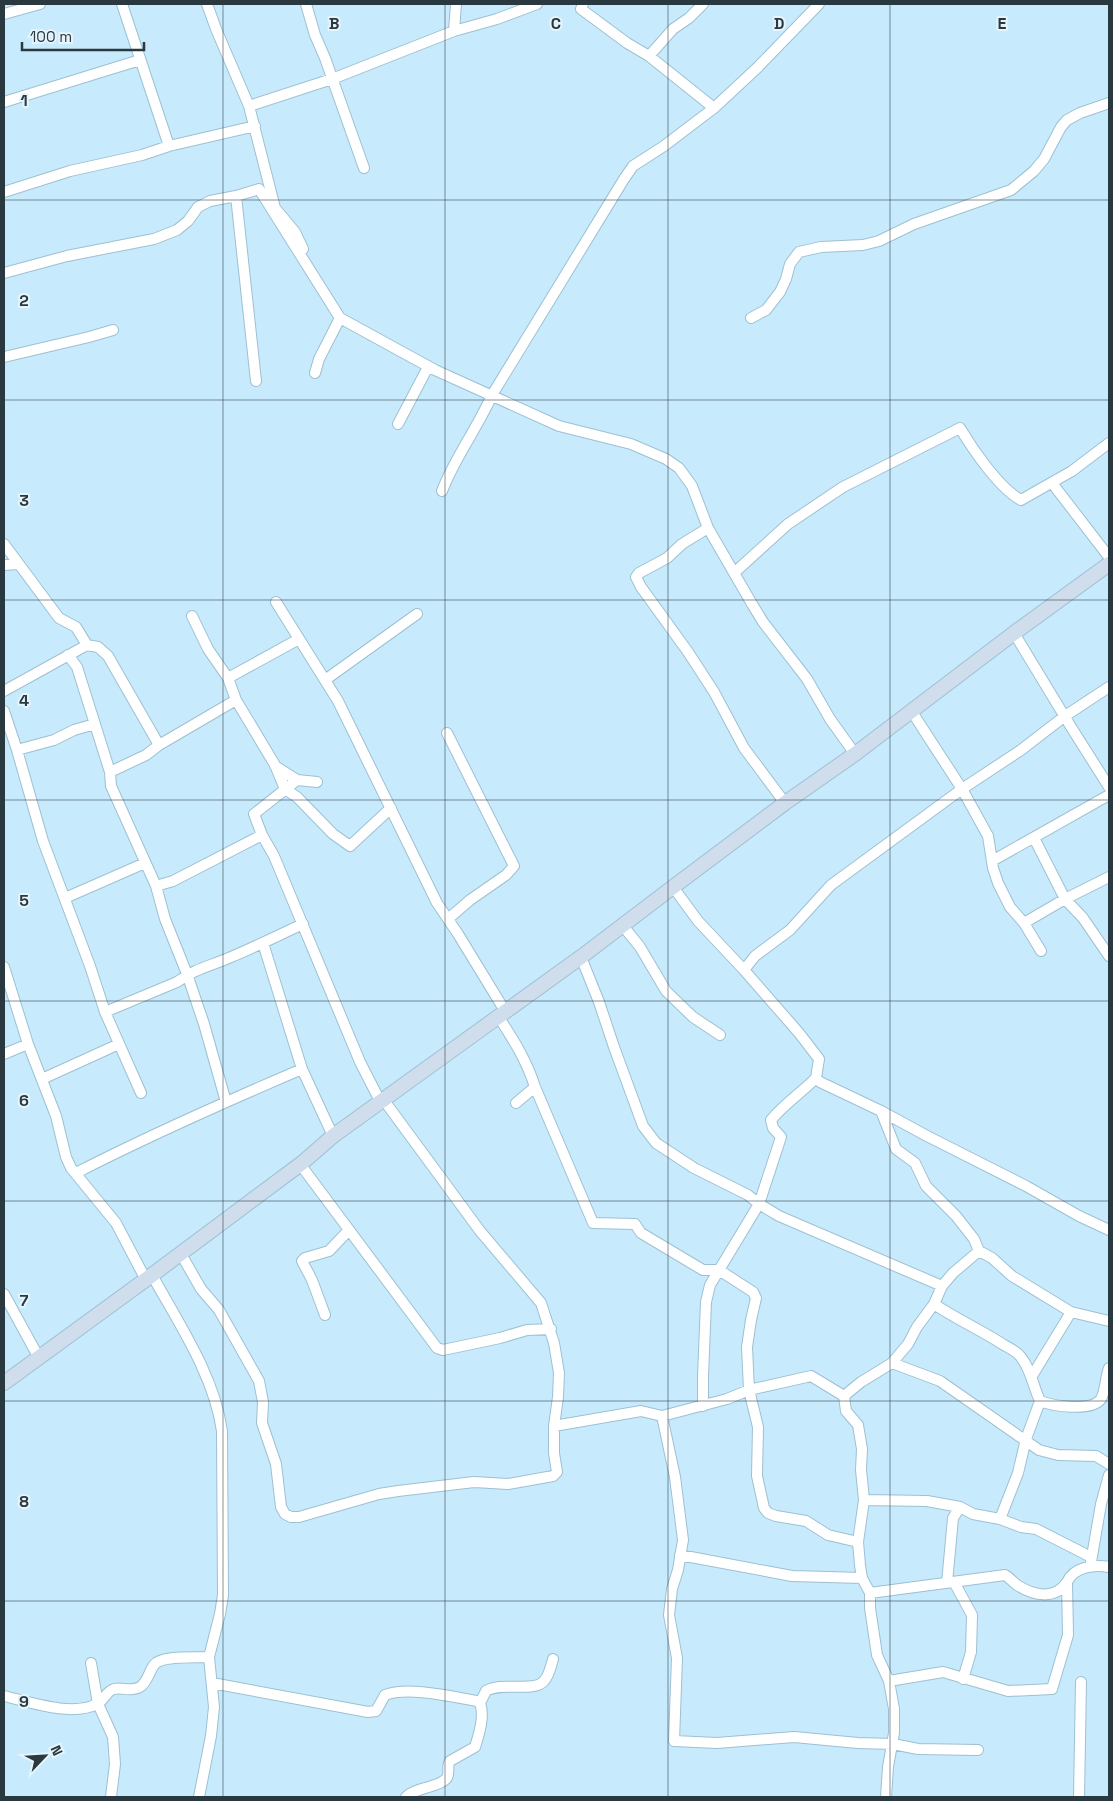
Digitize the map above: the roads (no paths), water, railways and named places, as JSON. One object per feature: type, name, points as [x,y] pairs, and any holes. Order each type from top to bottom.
[{"type":"main road","points":[[4,1383],[181,1254],[300,1164],[333,1136],[581,957],[785,803],[912,712],[1014,633],[1109,564]]},
{"type":"street","points":[[4,14],[40,4]]},
{"type":"street","points":[[122,4],[168,146]]},
{"type":"street","points":[[207,4],[249,106],[275,208],[295,232],[315,276],[259,189]]},
{"type":"street","points":[[306,4],[315,35],[364,168]]},
{"type":"street","points":[[454,31],[456,4]]},
{"type":"street","points":[[249,106],[332,79],[454,31],[497,19],[523,6],[537,4]]},
{"type":"street","points":[[583,4],[581,9],[627,43],[649,56],[714,108]]},
{"type":"street","points":[[649,56],[673,29],[689,18],[703,4]]},
{"type":"street","points":[[442,491],[464,445],[483,415],[492,395],[633,166],[670,142],[714,108],[757,68],[819,4]]},
{"type":"street","points":[[4,102],[140,60]]},
{"type":"street","points":[[751,318],[766,310],[780,292],[790,264],[799,252],[821,247],[863,245],[879,241],[914,224],[1011,190],[1022,183],[1039,165],[1067,120],[1080,113],[1109,103]]},
{"type":"street","points":[[4,192],[70,171],[255,126]]},
{"type":"street","points":[[4,273],[68,256],[154,240],[177,230],[188,221],[198,207],[210,201],[259,189]]},
{"type":"street","points":[[259,189],[340,318],[428,367],[567,429],[631,444],[679,468],[692,486],[708,528],[763,622],[807,679],[830,719],[855,754]]},
{"type":"street","points":[[236,196],[256,381]]},
{"type":"street","points":[[315,373],[319,359],[340,318]]},
{"type":"street","points":[[4,357],[114,330]]},
{"type":"street","points":[[398,424],[428,367]]},
{"type":"street","points":[[734,572],[788,524],[843,486],[960,428],[970,445],[1011,495],[1021,500],[1052,483],[1109,443]]},
{"type":"street","points":[[1052,483],[1109,557]]},
{"type":"street","points":[[708,528],[682,544],[667,558],[639,573],[636,578],[714,692],[744,748],[785,803]]},
{"type":"street","points":[[4,544],[59,618],[76,627],[87,645]]},
{"type":"street","points":[[4,565],[18,564]]},
{"type":"street","points":[[276,602],[338,701],[437,904],[448,919],[502,1014],[530,1072],[593,1223],[635,1224],[642,1233],[703,1270],[719,1270],[753,1292],[756,1298],[747,1348],[748,1390],[758,1427],[757,1476],[764,1508],[768,1513],[776,1516],[806,1521],[828,1535],[858,1542]]},
{"type":"street","points":[[325,680],[417,614]]},
{"type":"street","points":[[192,616],[208,649],[228,678],[236,700],[274,765],[285,789],[297,797],[333,834],[350,846],[390,808]]},
{"type":"street","points":[[1014,633],[1109,787]]},
{"type":"street","points":[[228,678],[299,639]]},
{"type":"street","points":[[4,691],[87,645],[98,647],[108,656],[159,745]]},
{"type":"street","points":[[68,655],[77,667],[110,772],[111,786],[156,886],[165,919],[187,974],[226,1102]]},
{"type":"street","points":[[744,970],[754,956],[790,930],[830,885],[962,789],[1021,750],[1065,716],[1109,687]]},
{"type":"street","points":[[110,772],[146,755],[159,745],[236,700]]},
{"type":"street","points":[[4,711],[7,733],[18,750],[43,841],[105,1012],[141,1093]]},
{"type":"street","points":[[912,712],[962,789],[988,836],[998,883],[1010,907],[1024,923],[1041,951]]},
{"type":"street","points":[[18,750],[54,740],[74,730],[95,724]]},
{"type":"street","points":[[447,733],[514,866],[506,876],[470,900],[448,919]]},
{"type":"street","points":[[274,765],[297,780],[317,782]]},
{"type":"street","points":[[181,1254],[201,1289],[220,1310],[259,1381],[263,1402],[262,1423],[276,1464],[281,1507],[285,1514],[291,1518],[398,1491],[474,1482],[508,1484],[553,1476],[557,1472],[554,1453],[554,1426],[559,1373],[551,1329],[541,1302],[480,1231],[382,1101],[360,1062],[274,856],[262,835],[254,814],[297,780]]},
{"type":"street","points":[[992,860],[1109,794]]},
{"type":"street","points":[[156,886],[173,881],[262,835]]},
{"type":"street","points":[[1034,838],[1065,899],[1083,918],[1109,956]]},
{"type":"street","points":[[65,898],[145,863]]},
{"type":"street","points":[[1024,923],[1065,899],[1109,877]]},
{"type":"street","points":[[673,887],[698,920],[799,1033],[819,1059],[816,1078],[799,1095],[781,1107],[771,1120],[773,1128],[781,1137],[759,1204],[710,1284],[706,1302],[703,1406]]},
{"type":"street","points":[[105,1012],[177,982],[187,974],[303,924]]},
{"type":"street","points":[[623,926],[640,947],[666,991],[693,1017],[720,1035]]},
{"type":"street","points":[[262,943],[302,1070],[333,1136]]},
{"type":"street","points":[[581,957],[643,1126],[656,1144],[748,1195],[779,1216],[942,1286]]},
{"type":"street","points":[[4,968],[28,1044],[56,1116],[66,1157],[71,1168],[116,1223],[197,1358],[219,1410],[222,1431],[223,1595],[209,1657],[214,1707],[199,1797]]},
{"type":"street","points":[[4,1054],[28,1044]]},
{"type":"street","points":[[42,1079],[119,1044]]},
{"type":"street","points":[[76,1173],[133,1144],[302,1070]]},
{"type":"street","points":[[816,1078],[820,1082],[881,1111],[1109,1230]]},
{"type":"street","points":[[516,1103],[535,1087]]},
{"type":"street","points":[[881,1111],[896,1149],[915,1163],[926,1186],[956,1216],[974,1239],[979,1251],[992,1258],[1012,1276],[1071,1312],[1109,1321]]},
{"type":"street","points":[[300,1164],[348,1231],[437,1348],[443,1350],[500,1338],[526,1330],[551,1329]]},
{"type":"street","points":[[325,1315],[312,1280],[302,1261],[305,1258],[329,1251],[348,1231]]},
{"type":"street","points":[[844,1396],[861,1382],[892,1364],[908,1344],[917,1326],[934,1304],[942,1286],[979,1251]]},
{"type":"street","points":[[4,1294],[39,1358]]},
{"type":"street","points":[[934,1304],[951,1316],[992,1337],[1019,1354],[1032,1376],[1034,1389],[1040,1402],[1051,1406],[1094,1405],[1100,1401],[1103,1394],[1109,1368]]},
{"type":"street","points":[[1032,1376],[1071,1312]]},
{"type":"street","points":[[892,1364],[940,1381],[1040,1450],[1058,1455],[1096,1456],[1109,1464]]},
{"type":"street","points":[[554,1426],[641,1411],[662,1416],[703,1406],[748,1390],[811,1376],[844,1396]]},
{"type":"street","points":[[844,1396],[846,1411],[858,1425],[862,1449],[861,1470],[864,1500],[858,1542],[862,1578],[870,1593],[870,1608],[877,1655],[890,1681],[894,1710],[893,1744],[888,1766],[886,1797]]},
{"type":"street","points":[[1000,1519],[1018,1473],[1026,1439],[1040,1402]]},
{"type":"street","points":[[662,1416],[675,1477],[683,1540],[678,1570],[672,1589],[669,1615],[677,1658],[674,1741],[717,1743],[794,1737],[893,1744],[918,1749],[978,1750]]},
{"type":"street","points":[[870,1593],[1005,1575],[1015,1584],[1032,1593],[1054,1594],[1062,1589],[1073,1574],[1091,1561],[1101,1504],[1109,1475]]},
{"type":"street","points":[[864,1500],[927,1500],[960,1507],[973,1514],[1000,1519],[1020,1527],[1036,1529],[1091,1561],[1109,1567]]},
{"type":"street","points":[[960,1507],[953,1518],[951,1583],[972,1615],[971,1652],[963,1679]]},
{"type":"street","points":[[680,1555],[792,1576],[862,1578]]},
{"type":"street","points":[[890,1681],[943,1672],[1008,1691],[1052,1690],[1068,1635],[1067,1582]]},
{"type":"street","points":[[4,1696],[72,1710],[98,1704],[109,1691],[114,1689],[134,1690],[143,1685],[153,1666],[161,1659],[209,1657]]},
{"type":"street","points":[[406,1797],[417,1790],[445,1780],[448,1776],[447,1764],[450,1760],[475,1747],[481,1727],[482,1707],[480,1703],[488,1689],[499,1686],[532,1686],[542,1684],[546,1680],[553,1659]]},
{"type":"street","points":[[91,1663],[98,1704],[113,1737],[115,1764],[111,1797]]},
{"type":"street","points":[[1079,1797],[1081,1682]]},
{"type":"street","points":[[212,1683],[368,1712],[376,1711],[385,1695],[395,1692],[417,1692],[480,1703]]}]
